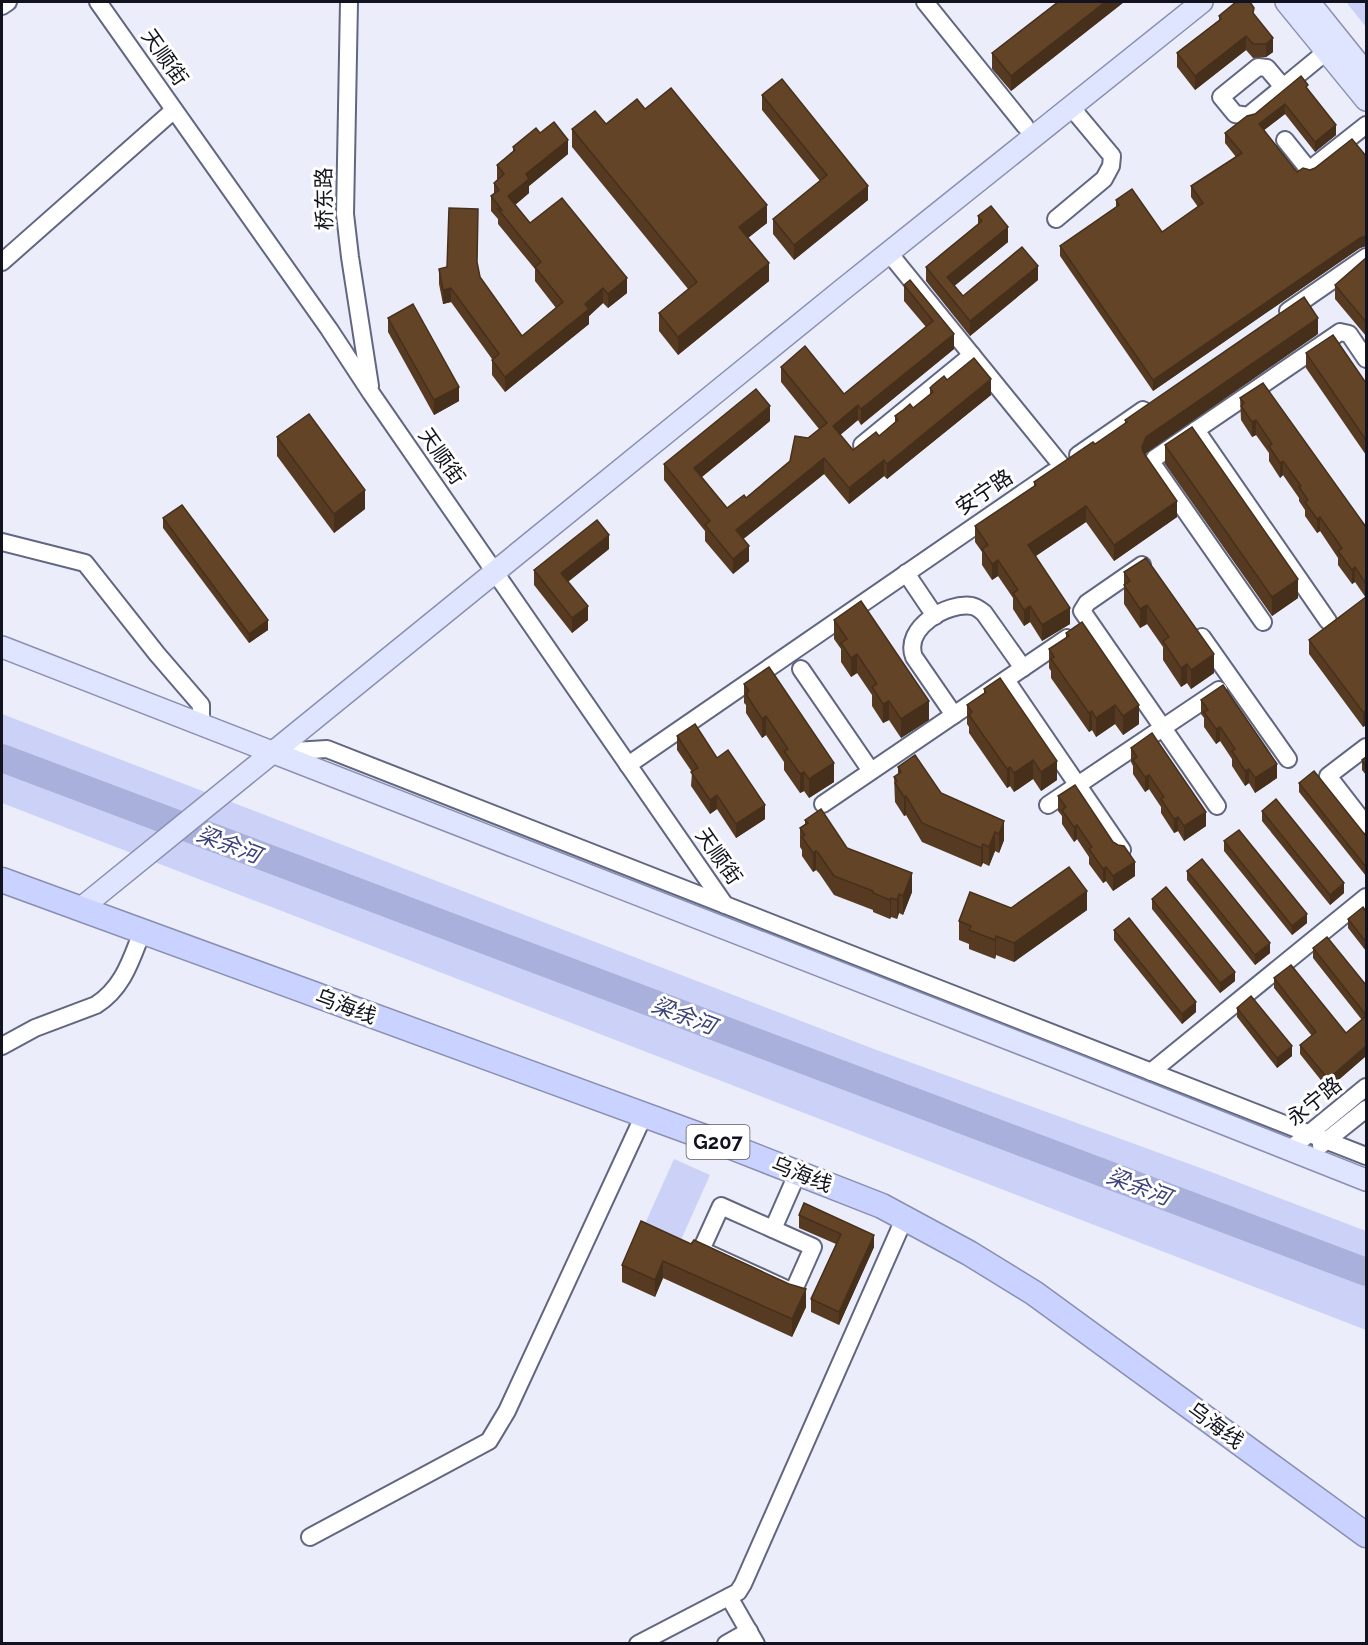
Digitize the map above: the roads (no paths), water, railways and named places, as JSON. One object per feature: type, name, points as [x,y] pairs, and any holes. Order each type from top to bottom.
[{"type":"highway","name":"乌海线","points":[[2,880],[798,1172],[905,1217],[1034,1293],[1366,1535]]},
{"type":"main road","points":[[73,907],[491,567],[1025,126],[1181,2]]},
{"type":"main road","points":[[491,567],[1202,2]]},
{"type":"main road","points":[[1286,2],[1366,100]]},
{"type":"main road","points":[[1309,2],[1366,73]]},
{"type":"main road","points":[[2,647],[1366,1180]]},
{"type":"street","points":[[2,6],[8,2]]},
{"type":"street","name":"天顺街","points":[[98,2],[329,329],[747,938]]},
{"type":"street","name":"桥东路","points":[[350,2],[345,214],[372,393]]},
{"type":"street","points":[[925,2],[1025,126]]},
{"type":"street","points":[[1283,87],[1327,51]]},
{"type":"street","points":[[1056,219],[1104,179],[1111,166],[1112,156],[1071,106]]},
{"type":"street","points":[[2,262],[174,110]]},
{"type":"street","points":[[1285,140],[1308,170],[1366,125]]},
{"type":"street","points":[[889,253],[1062,466]]},
{"type":"street","points":[[1278,317],[1366,257]]},
{"type":"street","points":[[1263,622],[1152,463],[1155,458],[1340,332],[1348,334],[1366,359]]},
{"type":"street","points":[[862,445],[972,355]]},
{"type":"street","name":"安宁路","points":[[628,765],[1160,398]]},
{"type":"street","points":[[1196,430],[1328,621]]},
{"type":"street","points":[[2,542],[85,563],[157,654],[201,705],[201,725]]},
{"type":"street","points":[[1154,570],[1148,561],[1087,603],[1082,611],[1217,806]]},
{"type":"street","points":[[906,573],[935,616]]},
{"type":"street","points":[[954,715],[912,653],[914,637],[935,616],[946,609],[976,607],[984,613],[1023,668]]},
{"type":"street","points":[[823,804],[1090,622]]},
{"type":"street","points":[[1193,625],[1288,759]]},
{"type":"street","points":[[801,669],[871,771]]},
{"type":"street","points":[[1006,680],[1122,850]]},
{"type":"street","points":[[1048,805],[1232,681]]},
{"type":"street","points":[[1366,747],[1328,776],[1366,825]]},
{"type":"street","points":[[266,750],[327,749],[1366,1156]]},
{"type":"street","points":[[1151,1072],[1366,897]]},
{"type":"street","points":[[2,1046],[34,1028],[104,1000],[120,984],[142,932]]},
{"type":"street","name":"永宁路","points":[[1298,1154],[1310,1133],[1366,1087]]},
{"type":"street","name":"永宁路","points":[[1298,1154],[1327,1140],[1366,1108]]},
{"type":"street","points":[[310,1537],[489,1441],[507,1411],[644,1115]]},
{"type":"street","points":[[772,1229],[798,1172]]},
{"type":"street","points":[[721,1206],[772,1229],[813,1247],[793,1292],[701,1251],[721,1206]]},
{"type":"street","points":[[638,1644],[738,1592],[905,1217]]},
{"type":"street","points":[[726,1644],[752,1637],[729,1597]]},
{"type":"waterway","name":"梁余河","points":[[2,758],[1366,1272]]}]
